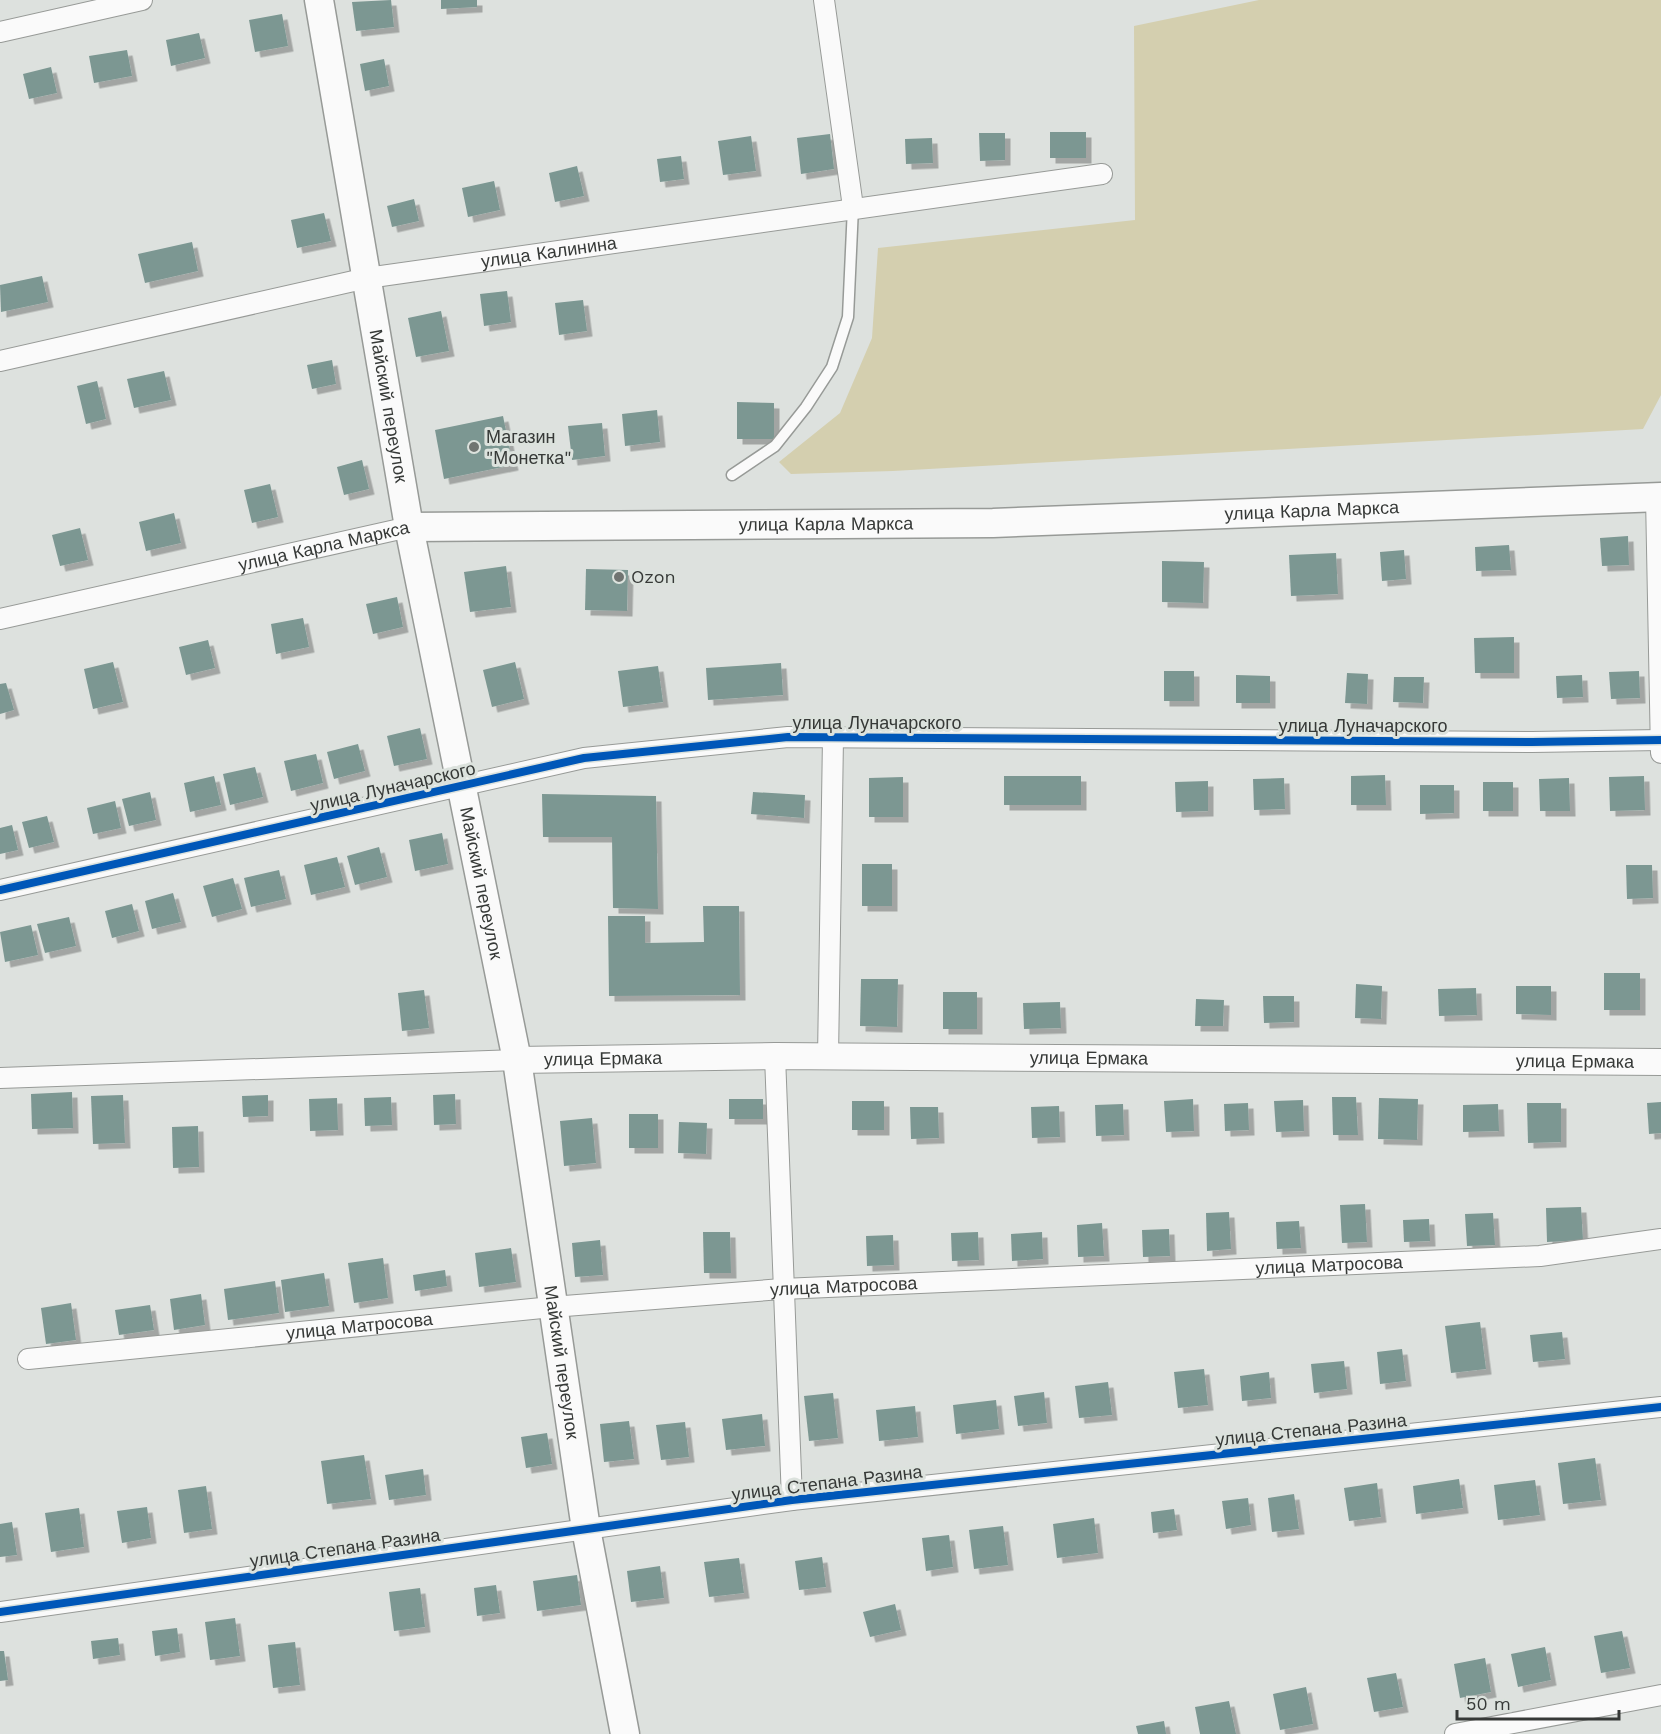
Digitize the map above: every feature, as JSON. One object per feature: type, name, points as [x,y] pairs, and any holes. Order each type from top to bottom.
[{"type":"main road","name":"Майский переулок","points":[[319,0],[409,527],[516,1060],[586,1529],[625,1734]]},
{"type":"main road","name":"улица Карла Маркса","points":[[409,527],[993,523],[1658,497]]},
{"type":"street","points":[[0,32],[142,0]]},
{"type":"street","points":[[824,0],[853,207]]},
{"type":"street","name":"улица Калинина","points":[[0,361],[367,278],[853,207],[1102,174]]},
{"type":"street","points":[[1658,497],[1661,744]]},
{"type":"street","name":"улица Карла Маркса","points":[[0,619],[409,527]]},
{"type":"street","name":"улица Луначарского","points":[[0,890],[585,758],[789,737],[1661,744]]},
{"type":"street","points":[[828,1057],[832,738]]},
{"type":"street","points":[[775,1056],[782,1288],[792,1500]]},
{"type":"street","name":"улица Ермака","points":[[516,1060],[775,1056],[1661,1062]]},
{"type":"street","points":[[0,1078],[516,1060]]},
{"type":"street","name":"улица Матросова","points":[[28,1359],[552,1307],[782,1288],[1539,1256],[1661,1239]]},
{"type":"street","name":"улица Степана Разина","points":[[0,1612],[792,1500],[1661,1407]]},
{"type":"street","points":[[1455,1734],[1661,1695]]},
{"type":"lane","points":[[732,475],[775,446],[806,407],[832,367],[848,317],[853,207]]},
{"type":"shaded area","points":[[1259,0],[1661,0],[1661,395],[1643,429],[893,471],[791,474],[779,462],[840,413],[872,338],[878,248],[1135,220],[1134,26]]},
{"type":"building","points":[[391,0],[394,27],[356,31],[352,2]]},
{"type":"building","points":[[441,0],[477,0],[477,7],[441,9]]},
{"type":"building","points":[[282,14],[288,46],[255,52],[249,20]]},
{"type":"building","points":[[199,33],[205,58],[171,66],[166,40]]},
{"type":"building","points":[[127,50],[132,76],[94,83],[89,56]]},
{"type":"building","points":[[384,59],[389,86],[365,91],[360,64]]},
{"type":"building","points":[[51,67],[57,93],[29,99],[23,74]]},
{"type":"building","points":[[1050,132],[1086,132],[1086,158],[1050,158]]},
{"type":"building","points":[[979,133],[1005,133],[1005,160],[980,161]]},
{"type":"building","points":[[830,134],[834,169],[801,174],[797,138]]},
{"type":"building","points":[[751,136],[756,171],[723,175],[718,141]]},
{"type":"building","points":[[932,138],[933,163],[906,164],[905,139]]},
{"type":"building","points":[[681,156],[684,179],[660,182],[657,159]]},
{"type":"building","points":[[577,166],[584,196],[555,202],[549,173]]},
{"type":"building","points":[[494,181],[500,210],[468,217],[462,188]]},
{"type":"building","points":[[414,199],[419,221],[392,227],[387,206]]},
{"type":"building","points":[[324,213],[331,241],[297,248],[291,220]]},
{"type":"building","points":[[192,242],[198,271],[145,283],[138,254]]},
{"type":"building","points":[[42,276],[48,302],[1,312],[0,285]]},
{"type":"building","points":[[507,291],[511,322],[484,326],[480,294]]},
{"type":"building","points":[[583,300],[587,331],[559,335],[555,303]]},
{"type":"building","points":[[441,311],[449,351],[416,357],[408,318]]},
{"type":"building","points":[[332,360],[336,384],[312,389],[307,365]]},
{"type":"building","points":[[164,371],[171,400],[134,408],[127,379]]},
{"type":"building","points":[[97,381],[106,419],[86,424],[77,386]]},
{"type":"building","points":[[737,402],[774,403],[774,439],[737,439]]},
{"type":"building","points":[[657,410],[660,442],[625,446],[622,414]]},
{"type":"building","name":"Магазин \"Монетка\"","points":[[503,416],[513,465],[444,479],[435,430]]},
{"type":"building","points":[[602,423],[605,456],[572,460],[568,426]]},
{"type":"building","points":[[362,460],[369,489],[344,495],[337,467]]},
{"type":"building","points":[[270,484],[278,517],[252,523],[244,490]]},
{"type":"building","points":[[174,513],[181,543],[146,551],[139,522]]},
{"type":"building","points":[[80,528],[88,560],[60,566],[52,535]]},
{"type":"building","points":[[1628,536],[1629,565],[1602,566],[1600,538]]},
{"type":"building","points":[[1509,545],[1511,570],[1476,571],[1475,547]]},
{"type":"building","points":[[1404,550],[1406,579],[1382,581],[1380,552]]},
{"type":"building","points":[[1336,553],[1338,594],[1291,596],[1289,555]]},
{"type":"building","points":[[1162,561],[1204,562],[1203,603],[1162,602]]},
{"type":"building","points":[[506,566],[511,607],[470,612],[464,572]]},
{"type":"building","points":[[586,569],[628,570],[627,611],[585,610]]},
{"type":"building","points":[[397,597],[403,627],[373,634],[366,604]]},
{"type":"building","points":[[303,618],[309,647],[276,654],[271,624]]},
{"type":"building","points":[[1514,637],[1514,673],[1475,673],[1474,638]]},
{"type":"building","points":[[208,640],[215,668],[186,675],[179,647]]},
{"type":"building","points":[[113,662],[123,702],[93,709],[84,669]]},
{"type":"building","points":[[515,662],[524,699],[492,707],[483,670]]},
{"type":"building","points":[[781,663],[783,695],[708,700],[706,668]]},
{"type":"building","points":[[658,666],[663,702],[623,707],[618,671]]},
{"type":"building","points":[[1164,671],[1194,671],[1194,701],[1164,701]]},
{"type":"building","points":[[1639,671],[1640,698],[1611,699],[1609,672]]},
{"type":"building","points":[[1347,673],[1368,674],[1367,704],[1345,703]]},
{"type":"building","points":[[1236,675],[1270,676],[1270,703],[1236,703]]},
{"type":"building","points":[[1582,675],[1583,697],[1557,698],[1556,676]]},
{"type":"building","points":[[1394,677],[1424,677],[1423,703],[1393,702]]},
{"type":"building","points":[[6,683],[14,710],[0,714],[0,684]]},
{"type":"building","points":[[420,728],[427,759],[394,766],[387,736]]},
{"type":"building","points":[[358,744],[365,771],[334,779],[327,752]]},
{"type":"building","points":[[316,754],[323,783],[291,791],[284,761]]},
{"type":"building","points":[[255,767],[263,797],[230,805],[223,774]]},
{"type":"building","points":[[1385,775],[1386,805],[1351,805],[1351,776]]},
{"type":"building","points":[[214,776],[221,805],[190,812],[184,783]]},
{"type":"building","points":[[1004,776],[1081,776],[1081,805],[1004,805]]},
{"type":"building","points":[[1644,776],[1645,810],[1610,811],[1609,777]]},
{"type":"building","points":[[903,777],[903,817],[869,817],[869,778]]},
{"type":"building","points":[[1284,778],[1285,809],[1254,810],[1253,779]]},
{"type":"building","points":[[1569,778],[1570,811],[1540,811],[1539,779]]},
{"type":"building","points":[[1208,781],[1208,811],[1176,812],[1175,782]]},
{"type":"building","points":[[1483,782],[1513,782],[1513,811],[1483,811]]},
{"type":"building","points":[[1420,785],[1454,785],[1454,813],[1420,814]]},
{"type":"building","points":[[150,792],[156,820],[129,826],[122,799]]},
{"type":"building","points":[[753,792],[805,795],[804,818],[751,814]]},
{"type":"building","points":[[542,794],[656,796],[658,909],[613,908],[612,837],[543,837]]},
{"type":"building","points":[[115,801],[121,828],[93,834],[87,808]]},
{"type":"building","points":[[47,816],[54,842],[29,848],[22,822]]},
{"type":"building","points":[[12,825],[18,850],[0,854],[0,828]]},
{"type":"building","points":[[442,833],[448,864],[415,871],[409,840]]},
{"type":"building","points":[[379,847],[387,877],[355,885],[347,856]]},
{"type":"building","points":[[337,857],[345,887],[311,895],[304,865]]},
{"type":"building","points":[[862,864],[892,864],[892,906],[862,906]]},
{"type":"building","points":[[1626,865],[1652,865],[1653,898],[1627,899]]},
{"type":"building","points":[[279,870],[286,899],[251,907],[244,878]]},
{"type":"building","points":[[233,878],[242,909],[212,917],[203,886]]},
{"type":"building","points":[[173,893],[181,922],[152,929],[145,901]]},
{"type":"building","points":[[132,904],[139,931],[112,938],[105,911]]},
{"type":"building","points":[[703,906],[739,906],[740,995],[609,996],[608,916],[645,916],[645,943],[704,942]]},
{"type":"building","points":[[69,917],[76,946],[45,953],[37,924]]},
{"type":"building","points":[[31,925],[38,955],[5,962],[0,932]]},
{"type":"building","points":[[1604,973],[1640,973],[1640,1010],[1604,1010]]},
{"type":"building","points":[[861,979],[898,979],[897,1027],[860,1026]]},
{"type":"building","points":[[1356,984],[1382,986],[1381,1019],[1355,1018]]},
{"type":"building","points":[[1516,986],[1551,986],[1551,1015],[1516,1014]]},
{"type":"building","points":[[1476,988],[1477,1015],[1439,1016],[1438,989]]},
{"type":"building","points":[[424,990],[429,1028],[402,1031],[398,993]]},
{"type":"building","points":[[943,992],[977,992],[977,1029],[943,1029]]},
{"type":"building","points":[[1263,996],[1294,996],[1294,1022],[1264,1023]]},
{"type":"building","points":[[1196,999],[1224,1000],[1223,1026],[1195,1026]]},
{"type":"building","points":[[1060,1002],[1061,1028],[1024,1029],[1023,1003]]},
{"type":"building","points":[[72,1092],[73,1128],[32,1129],[31,1094]]},
{"type":"building","points":[[455,1094],[456,1124],[434,1125],[433,1095]]},
{"type":"building","points":[[123,1095],[125,1143],[93,1144],[91,1096]]},
{"type":"building","points":[[268,1095],[268,1116],[243,1117],[242,1096]]},
{"type":"building","points":[[391,1097],[392,1125],[365,1126],[364,1098]]},
{"type":"building","points":[[1332,1097],[1356,1097],[1358,1135],[1333,1135]]},
{"type":"building","points":[[337,1098],[338,1130],[310,1131],[309,1099]]},
{"type":"building","points":[[1379,1098],[1418,1099],[1417,1140],[1378,1139]]},
{"type":"building","points":[[729,1099],[763,1099],[763,1119],[729,1119]]},
{"type":"building","points":[[1193,1099],[1194,1131],[1166,1132],[1164,1101]]},
{"type":"building","points":[[1303,1100],[1304,1131],[1276,1132],[1274,1101]]},
{"type":"building","points":[[852,1101],[884,1101],[884,1130],[852,1130]]},
{"type":"building","points":[[1661,1102],[1661,1133],[1649,1134],[1647,1103]]},
{"type":"building","points":[[1248,1103],[1249,1130],[1225,1131],[1224,1104]]},
{"type":"building","points":[[1527,1103],[1561,1103],[1561,1142],[1528,1143]]},
{"type":"building","points":[[1123,1104],[1124,1135],[1096,1136],[1095,1105]]},
{"type":"building","points":[[1498,1104],[1499,1131],[1463,1132],[1463,1105]]},
{"type":"building","points":[[1059,1106],[1060,1137],[1032,1138],[1031,1107]]},
{"type":"building","points":[[910,1107],[938,1107],[939,1138],[911,1139]]},
{"type":"building","points":[[629,1114],[658,1114],[658,1148],[629,1148]]},
{"type":"building","points":[[592,1118],[596,1163],[564,1166],[560,1121]]},
{"type":"building","points":[[679,1122],[707,1123],[706,1154],[678,1153]]},
{"type":"building","points":[[198,1126],[199,1167],[173,1168],[172,1127]]},
{"type":"building","points":[[1365,1204],[1367,1242],[1342,1243],[1340,1205]]},
{"type":"building","points":[[1581,1207],[1583,1240],[1547,1242],[1546,1208]]},
{"type":"building","points":[[1229,1212],[1231,1249],[1207,1251],[1206,1213]]},
{"type":"building","points":[[1493,1213],[1495,1245],[1467,1246],[1465,1214]]},
{"type":"building","points":[[1429,1219],[1430,1241],[1404,1242],[1403,1220]]},
{"type":"building","points":[[1299,1221],[1301,1248],[1277,1249],[1276,1222]]},
{"type":"building","points":[[1102,1223],[1104,1256],[1078,1257],[1077,1225]]},
{"type":"building","points":[[1169,1229],[1170,1256],[1143,1257],[1142,1230]]},
{"type":"building","points":[[703,1232],[730,1232],[731,1273],[704,1273]]},
{"type":"building","points":[[978,1232],[979,1260],[952,1261],[951,1233]]},
{"type":"building","points":[[1042,1232],[1043,1259],[1012,1261],[1011,1234]]},
{"type":"building","points":[[893,1235],[894,1265],[867,1266],[866,1236]]},
{"type":"building","points":[[600,1240],[603,1275],[575,1277],[572,1243]]},
{"type":"building","points":[[511,1248],[516,1282],[479,1287],[475,1253]]},
{"type":"building","points":[[383,1258],[388,1298],[354,1303],[348,1263]]},
{"type":"building","points":[[445,1270],[447,1286],[415,1291],[413,1275]]},
{"type":"building","points":[[324,1273],[329,1306],[285,1312],[281,1280]]},
{"type":"building","points":[[275,1281],[279,1313],[228,1320],[224,1289]]},
{"type":"building","points":[[201,1294],[205,1325],[174,1330],[170,1299]]},
{"type":"building","points":[[71,1303],[76,1340],[46,1344],[41,1308]]},
{"type":"building","points":[[150,1305],[154,1330],[119,1335],[115,1310]]},
{"type":"building","points":[[1480,1322],[1486,1369],[1451,1373],[1445,1326]]},
{"type":"building","points":[[1562,1332],[1565,1359],[1533,1362],[1530,1335]]},
{"type":"building","points":[[1402,1349],[1406,1381],[1380,1384],[1377,1352]]},
{"type":"building","points":[[1344,1361],[1347,1389],[1314,1393],[1311,1364]]},
{"type":"building","points":[[1204,1369],[1208,1405],[1178,1408],[1174,1372]]},
{"type":"building","points":[[1269,1372],[1271,1398],[1242,1401],[1240,1376]]},
{"type":"building","points":[[1108,1382],[1112,1415],[1079,1418],[1075,1386]]},
{"type":"building","points":[[1044,1392],[1047,1423],[1018,1426],[1014,1396]]},
{"type":"building","points":[[833,1393],[838,1438],[809,1441],[804,1396]]},
{"type":"building","points":[[996,1400],[999,1429],[956,1434],[953,1405]]},
{"type":"building","points":[[915,1406],[918,1437],[879,1441],[876,1410]]},
{"type":"building","points":[[762,1414],[765,1446],[726,1450],[722,1419]]},
{"type":"building","points":[[629,1421],[634,1459],[604,1462],[600,1424]]},
{"type":"building","points":[[685,1422],[689,1457],[661,1460],[656,1425]]},
{"type":"building","points":[[547,1433],[552,1464],[526,1468],[521,1437]]},
{"type":"building","points":[[364,1455],[371,1499],[327,1504],[321,1461]]},
{"type":"building","points":[[1595,1458],[1601,1500],[1563,1504],[1558,1463]]},
{"type":"building","points":[[423,1469],[426,1495],[389,1500],[385,1475]]},
{"type":"building","points":[[1459,1479],[1463,1508],[1416,1514],[1413,1486]]},
{"type":"building","points":[[1535,1480],[1540,1515],[1498,1520],[1494,1485]]},
{"type":"building","points":[[1377,1483],[1381,1517],[1349,1521],[1344,1488]]},
{"type":"building","points":[[206,1486],[212,1529],[184,1533],[178,1490]]},
{"type":"building","points":[[1294,1494],[1299,1529],[1272,1532],[1268,1498]]},
{"type":"building","points":[[1248,1498],[1251,1525],[1226,1529],[1222,1501]]},
{"type":"building","points":[[147,1507],[151,1538],[122,1543],[117,1511]]},
{"type":"building","points":[[79,1508],[84,1547],[51,1552],[45,1513]]},
{"type":"building","points":[[1174,1509],[1177,1530],[1153,1533],[1151,1512]]},
{"type":"building","points":[[1094,1518],[1098,1553],[1057,1558],[1053,1524]]},
{"type":"building","points":[[12,1522],[17,1555],[0,1557],[0,1524]]},
{"type":"building","points":[[1003,1526],[1008,1565],[974,1569],[969,1530]]},
{"type":"building","points":[[949,1535],[953,1567],[926,1571],[922,1538]]},
{"type":"building","points":[[822,1557],[826,1587],[799,1590],[795,1561]]},
{"type":"building","points":[[739,1558],[744,1593],[709,1597],[704,1562]]},
{"type":"building","points":[[660,1566],[664,1598],[631,1602],[627,1571]]},
{"type":"building","points":[[577,1575],[581,1605],[537,1611],[533,1581]]},
{"type":"building","points":[[496,1585],[500,1613],[477,1616],[474,1588]]},
{"type":"building","points":[[420,1588],[425,1627],[394,1631],[389,1592]]},
{"type":"building","points":[[895,1604],[901,1630],[870,1637],[863,1612]]},
{"type":"building","points":[[235,1618],[240,1656],[210,1660],[205,1622]]},
{"type":"building","points":[[177,1628],[180,1652],[155,1656],[152,1631]]},
{"type":"building","points":[[1622,1631],[1630,1668],[1601,1673],[1594,1636]]},
{"type":"building","points":[[118,1638],[120,1655],[93,1659],[91,1641]]},
{"type":"building","points":[[295,1642],[300,1685],[273,1688],[268,1645]]},
{"type":"building","points":[[1545,1647],[1551,1680],[1518,1687],[1511,1654]]},
{"type":"building","points":[[0,1651],[4,1651],[8,1680],[0,1681]]},
{"type":"building","points":[[1485,1658],[1491,1692],[1460,1698],[1454,1664]]},
{"type":"building","points":[[1396,1673],[1403,1707],[1374,1712],[1367,1678]]},
{"type":"building","points":[[1306,1687],[1313,1724],[1280,1730],[1273,1694]]},
{"type":"building","points":[[1229,1701],[1236,1734],[1200,1734],[1195,1707]]},
{"type":"building","points":[[1164,1721],[1166,1734],[1138,1734],[1136,1726]]},
{"type":"cycle path","points":[[0,890],[584,758],[788,737],[1532,742],[1661,740]]},
{"type":"cycle path","points":[[0,1612],[792,1500],[1661,1407]]},
{"type":"place","name":"Магазин \"Монетка\"","points":[[474,447]]},
{"type":"place","name":"Ozon","points":[[619,577]]}]
